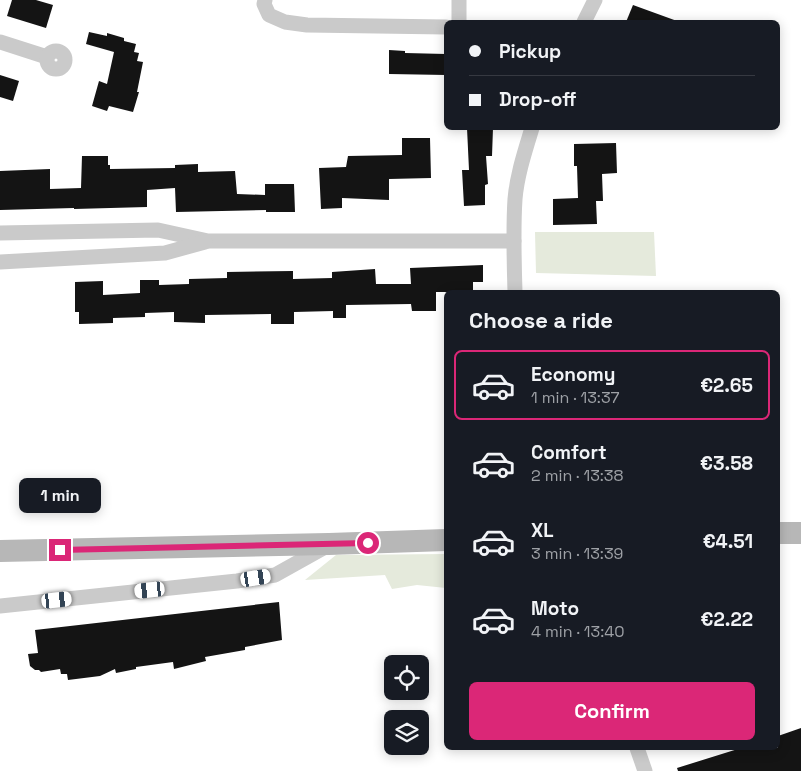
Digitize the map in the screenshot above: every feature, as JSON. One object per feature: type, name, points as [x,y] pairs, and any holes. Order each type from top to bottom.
[{"type":"main road","points":[[780,533],[801,533]]},
{"type":"main road","points":[[0,551],[444,540]]},
{"type":"street","points":[[264,0],[269,15],[285,22],[307,25],[444,27]]},
{"type":"street","points":[[459,0],[459,20]]},
{"type":"street","points":[[585,20],[595,0]]},
{"type":"street","points":[[0,42],[47,57]]},
{"type":"street","points":[[515,290],[514,241],[516,198],[524,154],[531,130]]},
{"type":"street","points":[[0,233],[158,230],[208,241],[514,241]]},
{"type":"street","points":[[0,262],[165,253],[208,241]]},
{"type":"street","points":[[0,606],[228,582],[275,575],[329,544]]},
{"type":"street","points":[[638,750],[645,771]]},
{"type":"shaded area","points":[[535,232],[654,232],[656,276],[536,273]]},
{"type":"shaded area","points":[[444,554],[444,588],[417,585],[392,589],[385,575],[305,580],[336,555]]},
{"type":"building","points":[[12,0],[36,0],[53,5],[46,28],[7,16]]},
{"type":"building","points":[[633,5],[674,20],[627,20]]},
{"type":"building","points":[[89,32],[107,36],[107,33],[136,44],[134,52],[139,53],[137,61],[143,62],[137,92],[139,92],[133,112],[109,106],[107,111],[92,106],[99,81],[107,84],[114,52],[86,44]]},
{"type":"building","points":[[389,50],[405,51],[405,53],[444,54],[444,75],[389,74]]},
{"type":"building","points":[[0,75],[19,81],[13,101],[0,97]]},
{"type":"building","points":[[467,130],[493,130],[492,156],[486,156],[488,184],[485,185],[485,205],[464,206],[462,170],[469,170]]},
{"type":"building","points":[[402,138],[430,138],[431,178],[389,179],[389,200],[342,198],[342,208],[321,209],[319,168],[346,167],[348,156],[402,155]]},
{"type":"building","points":[[616,143],[617,173],[602,174],[603,201],[596,201],[597,224],[553,225],[553,199],[578,198],[577,166],[574,166],[574,144]]},
{"type":"building","points":[[82,156],[108,156],[110,169],[175,168],[175,165],[198,164],[198,172],[235,171],[237,194],[265,195],[265,184],[294,184],[295,212],[266,212],[266,210],[176,212],[175,188],[147,190],[147,207],[0,210],[0,171],[50,169],[50,189],[81,188]]},
{"type":"building","points":[[483,265],[483,282],[473,282],[473,290],[444,290],[444,292],[436,292],[436,311],[412,311],[411,304],[346,305],[346,318],[333,318],[333,311],[294,312],[294,324],[271,324],[271,314],[205,315],[205,323],[174,322],[174,312],[145,313],[145,317],[113,318],[113,323],[79,324],[79,312],[75,312],[75,282],[103,281],[103,295],[140,293],[140,280],[159,280],[159,285],[189,284],[189,279],[227,278],[227,272],[293,271],[293,279],[332,278],[332,272],[375,269],[376,284],[411,284],[410,268]]},
{"type":"building","points":[[279,602],[282,640],[245,647],[245,650],[205,657],[206,661],[174,669],[173,662],[136,667],[136,669],[116,673],[115,669],[100,676],[68,680],[67,674],[61,674],[60,669],[41,672],[30,666],[28,654],[38,653],[35,630]]},
{"type":"building","points":[[801,728],[801,771],[678,771],[677,768],[735,750],[780,750],[780,735]]},
{"type":"route","points":[[60,550],[368,543]]}]
